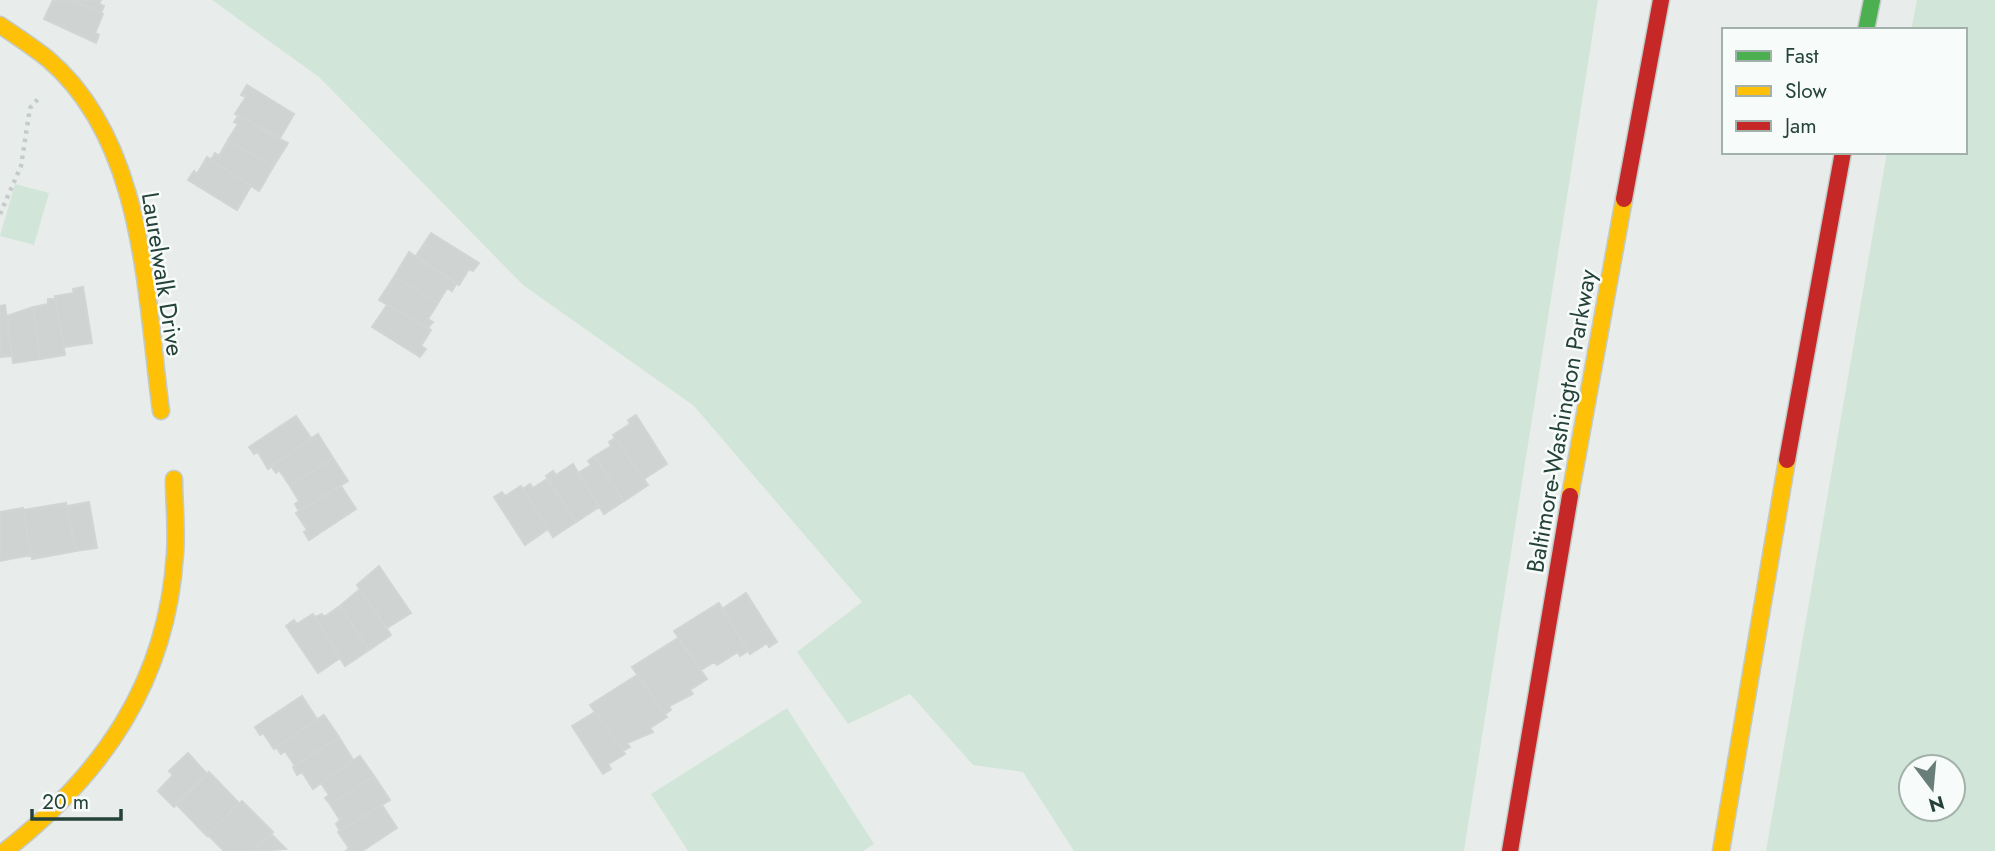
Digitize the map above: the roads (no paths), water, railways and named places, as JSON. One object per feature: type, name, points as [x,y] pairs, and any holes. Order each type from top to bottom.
[{"type":"main road","name":"Baltimore-Washington Parkway","points":[[1510,851],[1593,362],[1661,0]]},
{"type":"main road","points":[[1866,28],[1872,0]]},
{"type":"main road","name":"Laurelwalk Drive","points":[[0,25],[49,60],[92,110],[116,153],[133,209],[161,411]]},
{"type":"main road","points":[[1721,851],[1801,372],[1843,154]]},
{"type":"main road","points":[[5,851],[73,795],[109,750],[135,709],[166,622],[175,557],[174,479]]}]
